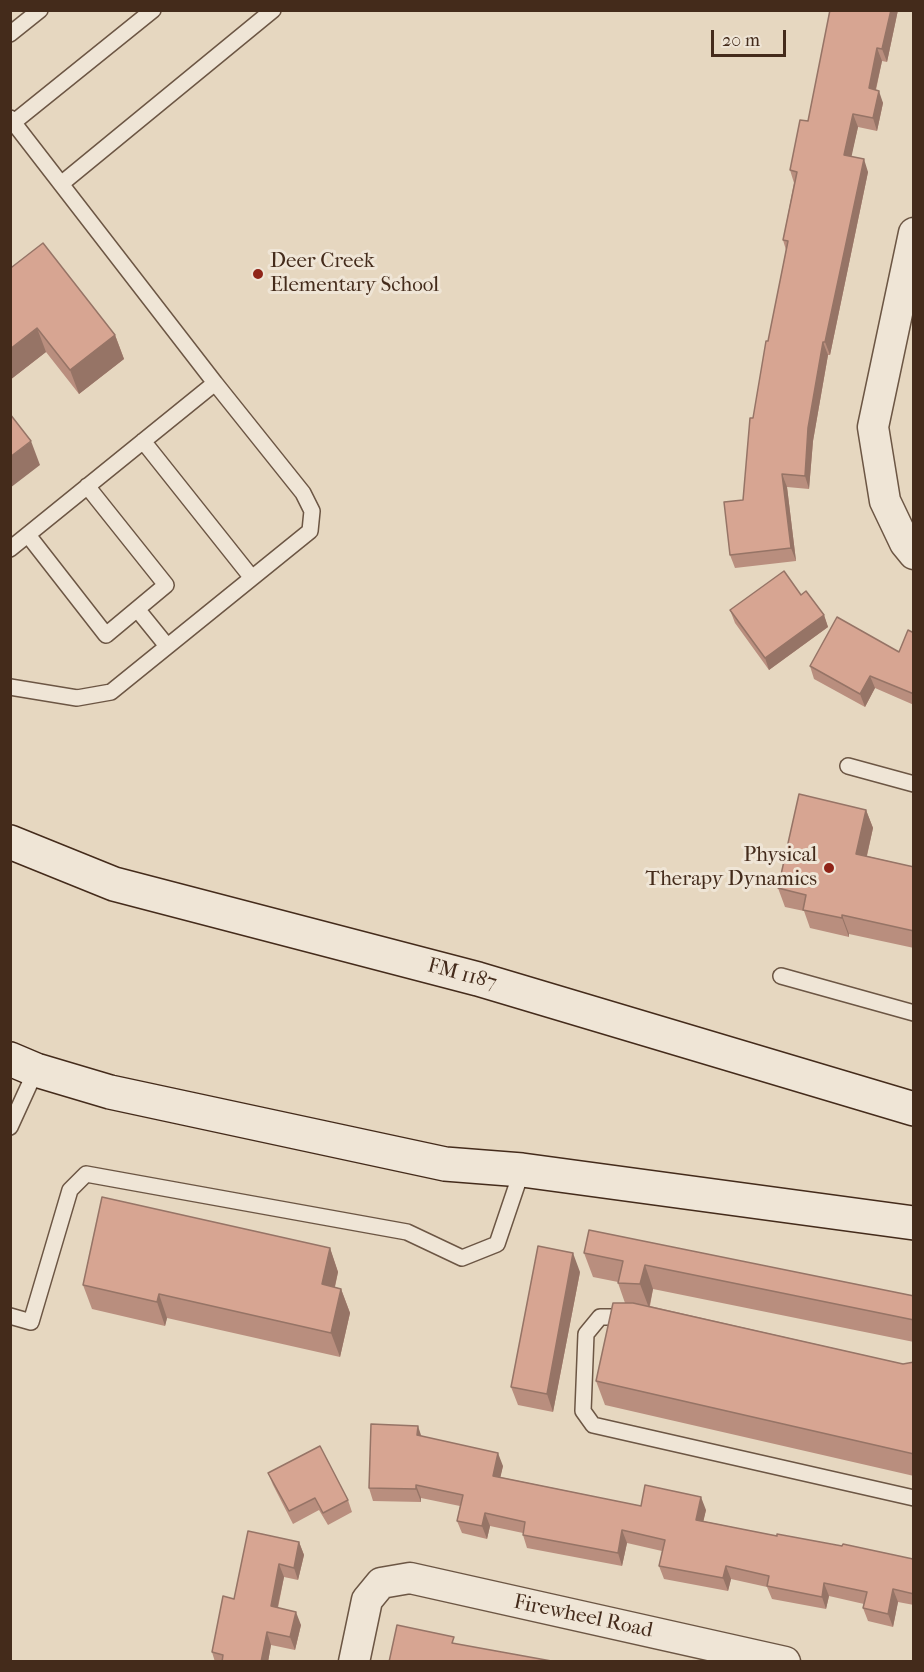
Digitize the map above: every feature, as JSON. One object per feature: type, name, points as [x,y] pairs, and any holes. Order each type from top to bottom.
[{"type":"main road","name":"FM 1187","points":[[10,842],[114,884],[478,979],[914,1109]]},
{"type":"main road","points":[[23,1064],[110,1092],[445,1164],[522,1170],[914,1223]]},
{"type":"street","points":[[914,233],[873,427],[885,501],[905,543],[914,554]]},
{"type":"street","name":"Firewheel Road","points":[[354,1662],[367,1600],[381,1583],[410,1578],[785,1662]]},
{"type":"lane","points":[[10,34],[40,10]]},
{"type":"lane","points":[[10,687],[77,698],[111,692],[310,531],[312,511],[303,493],[12,120],[153,10]]},
{"type":"lane","points":[[61,184],[273,10]]},
{"type":"lane","points":[[10,549],[215,383]]},
{"type":"lane","points":[[142,441],[252,578]]},
{"type":"lane","points":[[28,535],[106,634],[166,585],[87,486]]},
{"type":"lane","points":[[137,609],[167,646]]},
{"type":"lane","points":[[848,766],[914,784]]},
{"type":"lane","points":[[782,976],[914,1013]]},
{"type":"lane","points":[[10,1127],[23,1064]]},
{"type":"lane","points":[[10,1316],[32,1322],[70,1190],[86,1174],[407,1232],[462,1258],[497,1244],[522,1170]]},
{"type":"lane","points":[[644,1317],[600,1317],[586,1334],[583,1411],[593,1425],[914,1498]]},
{"type":"building","points":[[830,10],[891,10],[882,49],[877,48],[869,88],[879,91],[873,118],[853,114],[844,155],[864,159],[825,342],[823,342],[808,428],[805,476],[782,474],[791,548],[730,555],[724,502],[743,500],[750,418],[753,418],[766,341],[768,341],[788,241],[783,240],[797,172],[790,170],[800,120],[808,121]]},
{"type":"building","points":[[43,243],[115,335],[70,370],[37,328],[10,349],[10,266],[12,267]]},
{"type":"building","points":[[10,414],[31,441],[10,457]]},
{"type":"building","points":[[784,571],[801,595],[806,591],[824,615],[765,658],[730,610]]},
{"type":"building","points":[[837,617],[899,652],[908,630],[914,633],[914,694],[870,676],[860,694],[810,666]]},
{"type":"building","points":[[799,794],[866,810],[856,854],[914,867],[914,931],[842,915],[842,918],[803,910],[806,895],[778,888]]},
{"type":"building","points":[[102,1197],[330,1248],[322,1284],[341,1289],[331,1333],[159,1294],[157,1302],[83,1285]]},
{"type":"building","points":[[589,1230],[914,1296],[914,1320],[645,1265],[640,1284],[618,1283],[623,1261],[584,1253]]},
{"type":"building","points":[[538,1246],[573,1253],[547,1394],[511,1387]]},
{"type":"building","points":[[613,1303],[633,1303],[903,1364],[914,1362],[914,1454],[596,1381]]},
{"type":"building","points":[[371,1424],[418,1426],[417,1435],[498,1453],[493,1476],[641,1506],[645,1485],[701,1497],[696,1520],[777,1536],[777,1534],[842,1546],[843,1544],[913,1559],[914,1556],[914,1594],[893,1589],[888,1614],[863,1608],[867,1592],[824,1583],[822,1597],[767,1586],[769,1576],[726,1566],[723,1578],[659,1566],[665,1540],[622,1530],[618,1553],[523,1535],[525,1522],[485,1513],[482,1526],[457,1521],[463,1495],[416,1485],[416,1489],[369,1488]]},
{"type":"building","points":[[320,1446],[348,1500],[323,1513],[315,1498],[289,1511],[268,1473]]},
{"type":"building","points":[[248,1531],[299,1542],[294,1568],[279,1564],[271,1606],[296,1612],[290,1637],[267,1632],[261,1662],[222,1662],[223,1655],[212,1652],[223,1596],[234,1599]]},
{"type":"building","points":[[397,1625],[454,1637],[452,1643],[557,1662],[389,1662]]},
{"type":"place","name":"Deer Creek Elementary School","points":[[258,274]]},
{"type":"place","name":"Physical Therapy Dynamics","points":[[829,868]]}]
